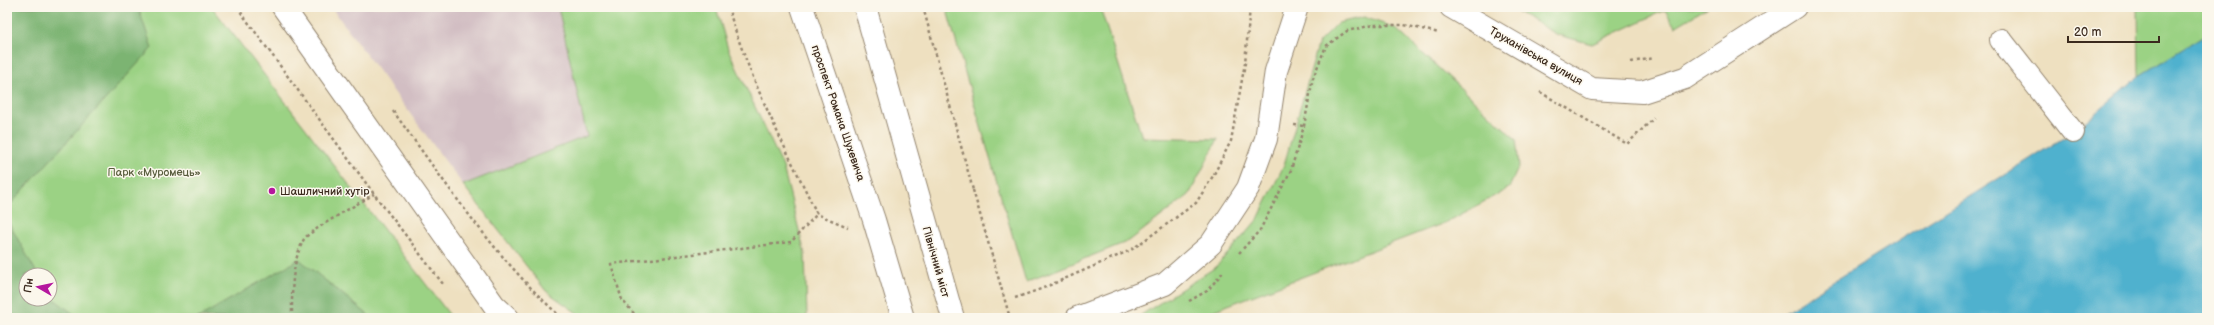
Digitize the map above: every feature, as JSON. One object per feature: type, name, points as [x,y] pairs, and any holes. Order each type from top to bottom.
[{"type":"street","points":[[282,7],[494,305],[508,318]]},
{"type":"street","name":"проспект Романа Шухевича","points":[[802,7],[874,220],[902,318]]},
{"type":"street","name":"Північний міст","points":[[865,7],[920,206],[953,318]]},
{"type":"street","points":[[1077,318],[1165,284],[1211,244],[1248,188],[1266,139],[1276,71],[1297,7]]},
{"type":"street","name":"Труханівська вулиця","points":[[1451,7],[1592,89],[1642,92],[1685,78],[1795,7]]},
{"type":"street","points":[[2001,40],[2073,132]]},
{"type":"path","points":[[237,7],[374,194],[444,285]]},
{"type":"path","points":[[728,7],[738,40],[782,141],[817,214],[850,227]]},
{"type":"path","points":[[923,7],[1010,318]]},
{"type":"path","points":[[1015,298],[1041,289],[1132,250],[1196,203],[1213,176],[1231,141],[1245,63],[1250,7]]},
{"type":"path","points":[[1816,15],[1828,7]]},
{"type":"path","points":[[1236,258],[1260,230],[1291,170],[1304,126],[1313,78],[1326,46],[1347,31],[1373,25],[1404,25],[1438,32],[1445,36]]},
{"type":"path","points":[[1629,63],[1657,57]]},
{"type":"path","points":[[1539,92],[1627,144],[1655,117]]},
{"type":"path","points":[[391,109],[467,211],[533,292],[562,318]]},
{"type":"path","points":[[292,318],[293,272],[305,238],[374,194]]},
{"type":"path","points":[[638,318],[622,300],[611,264],[791,242],[817,214]]},
{"type":"path","points":[[1186,303],[1207,291],[1226,269]]},
{"type":"shaded area","points":[[331,7],[558,7],[587,136],[463,185]]},
{"type":"green space","name":"Парк «Муромець»","points":[[7,7],[212,7],[452,318],[7,318]]},
{"type":"green space","points":[[7,7],[138,7],[152,48],[7,208]]},
{"type":"green space","points":[[558,7],[716,7],[728,49],[783,167],[805,254],[807,318],[584,318],[546,291],[463,185],[587,136]]},
{"type":"green space","points":[[946,7],[1100,7],[1142,137],[1218,139],[1189,195],[1129,241],[1026,282]]},
{"type":"green space","points":[[1509,7],[1708,7],[1675,27],[1665,10],[1592,44],[1558,35]]},
{"type":"green space","points":[[2138,7],[2207,7],[2207,34],[2139,76]]},
{"type":"green space","points":[[1364,17],[1395,28],[1516,139],[1519,166],[1509,188],[1447,222],[1194,318],[1142,318],[1141,315],[1216,267],[1258,219],[1284,165],[1319,42],[1338,23]]},
{"type":"green space","points":[[7,220],[33,267],[18,267],[18,307],[58,307],[58,302],[79,318],[7,318]]},
{"type":"green space","points":[[299,259],[372,318],[198,318]]},
{"type":"water","points":[[2207,34],[2207,318],[1775,318],[2073,132],[2139,76]]},
{"type":"place","name":"Шашличний хутір","points":[[272,191]]}]
